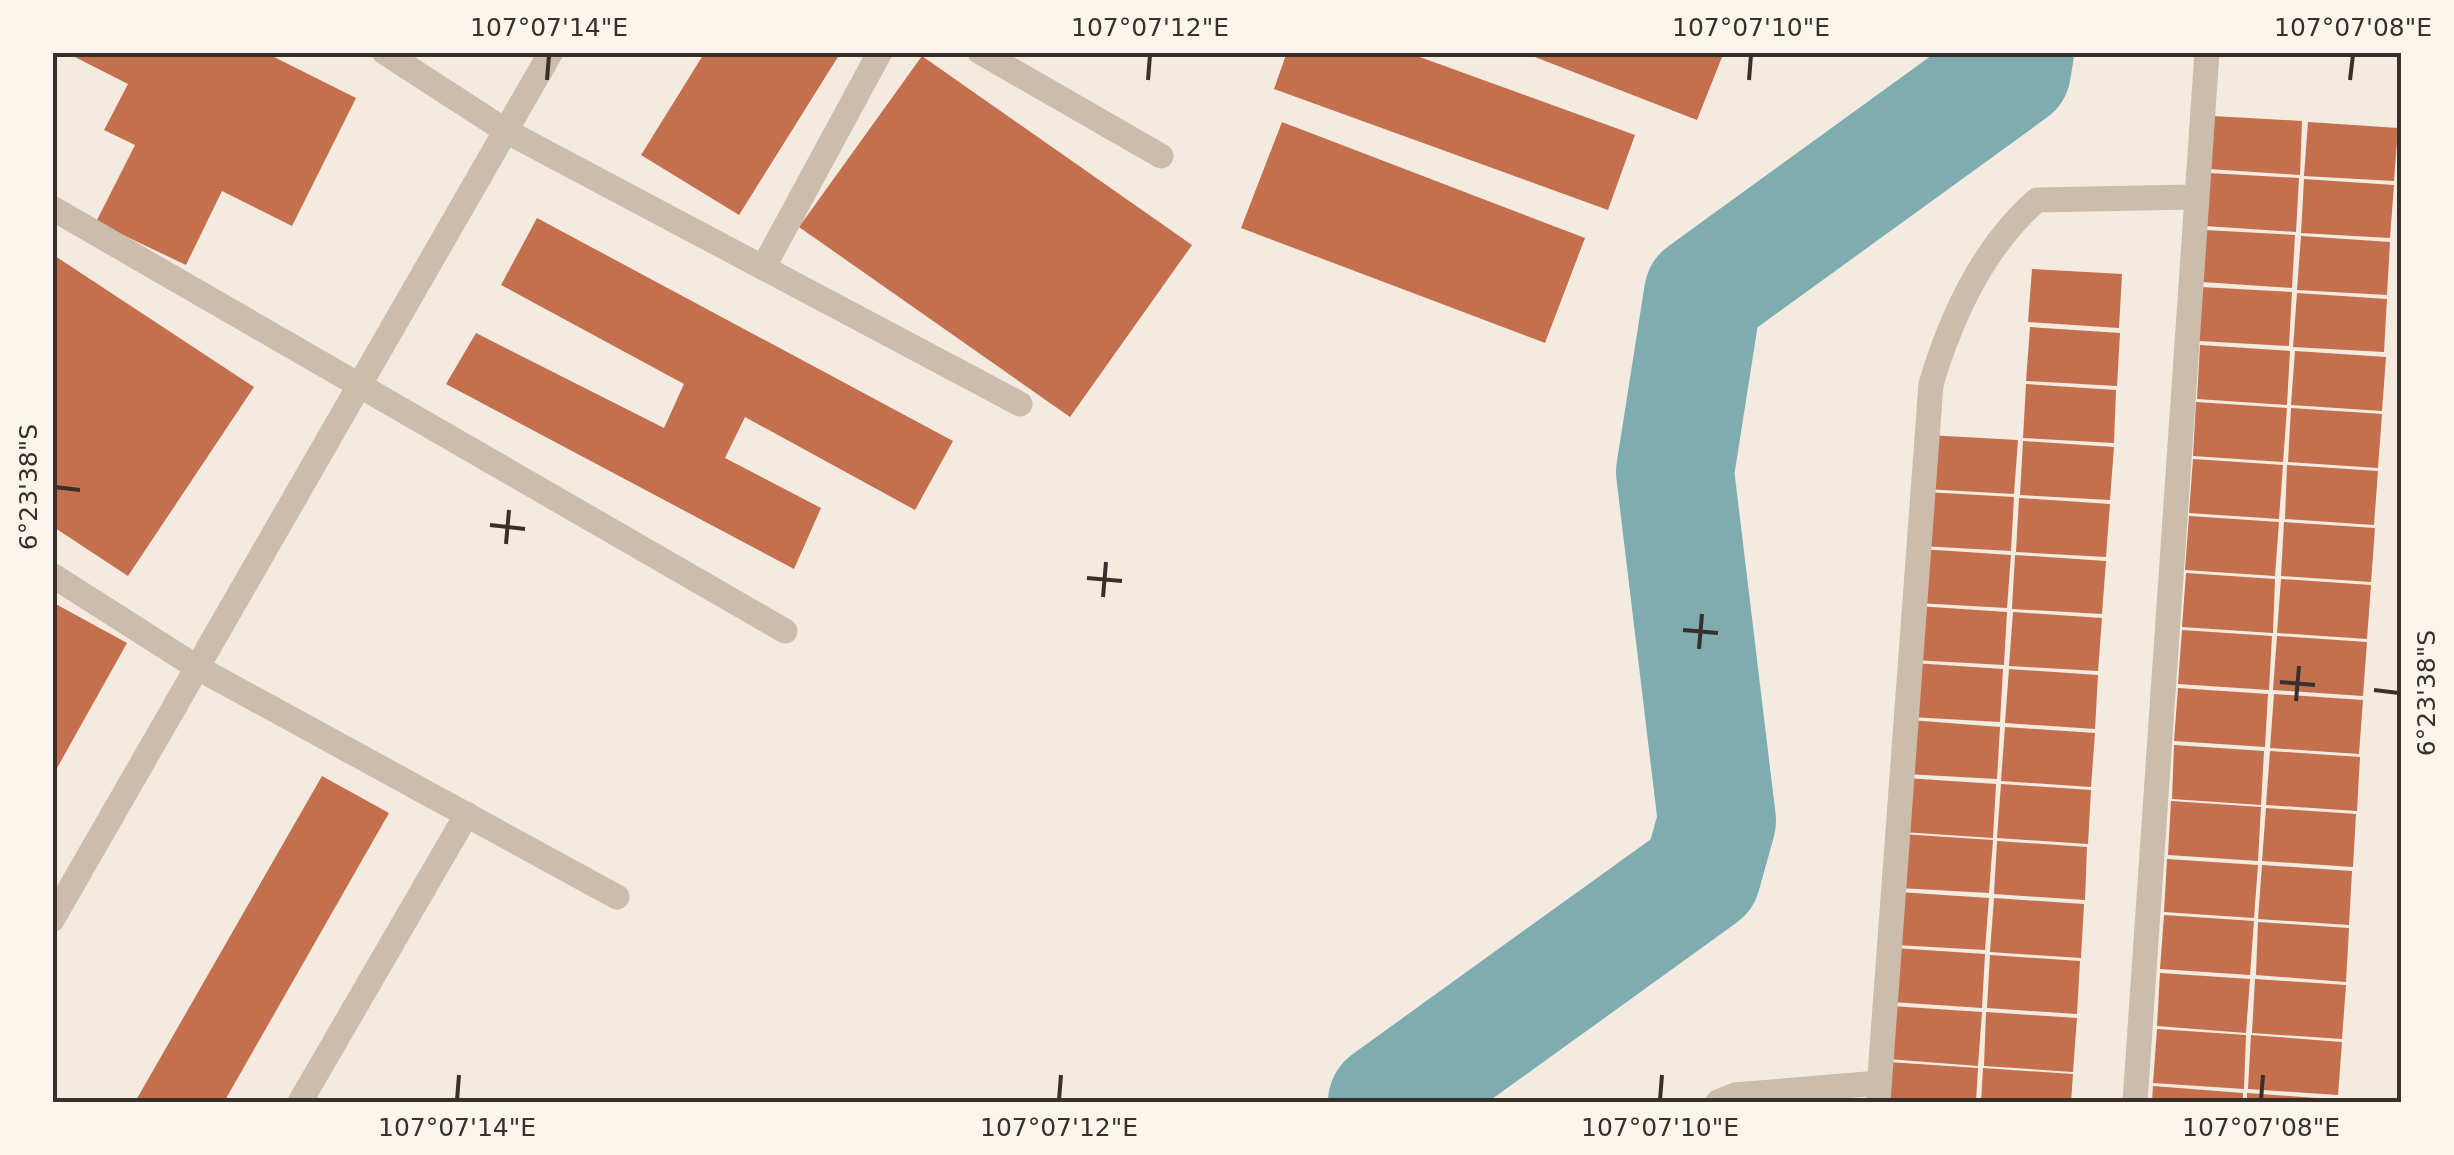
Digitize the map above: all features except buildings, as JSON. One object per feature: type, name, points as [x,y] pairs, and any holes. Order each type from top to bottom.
[{"type":"street","points":[[384,52],[506,131],[1020,404]]},
{"type":"street","points":[[52,920],[551,52]]},
{"type":"street","points":[[763,268],[880,52]]},
{"type":"street","points":[[980,52],[1161,156]]},
{"type":"street","points":[[2135,1102],[2206,52]]},
{"type":"street","points":[[1718,1102],[1736,1095],[1879,1093],[1931,384],[1956,311],[2004,235],[2037,200],[2194,197]]},
{"type":"street","points":[[52,208],[784,631]]},
{"type":"street","points":[[52,575],[198,668],[618,897]]},
{"type":"street","points":[[300,1102],[467,814]]},
{"type":"waterway","points":[[1387,1102],[1702,875],[1717,821],[1675,472],[1703,294],[2012,70],[2015,52]]}]
